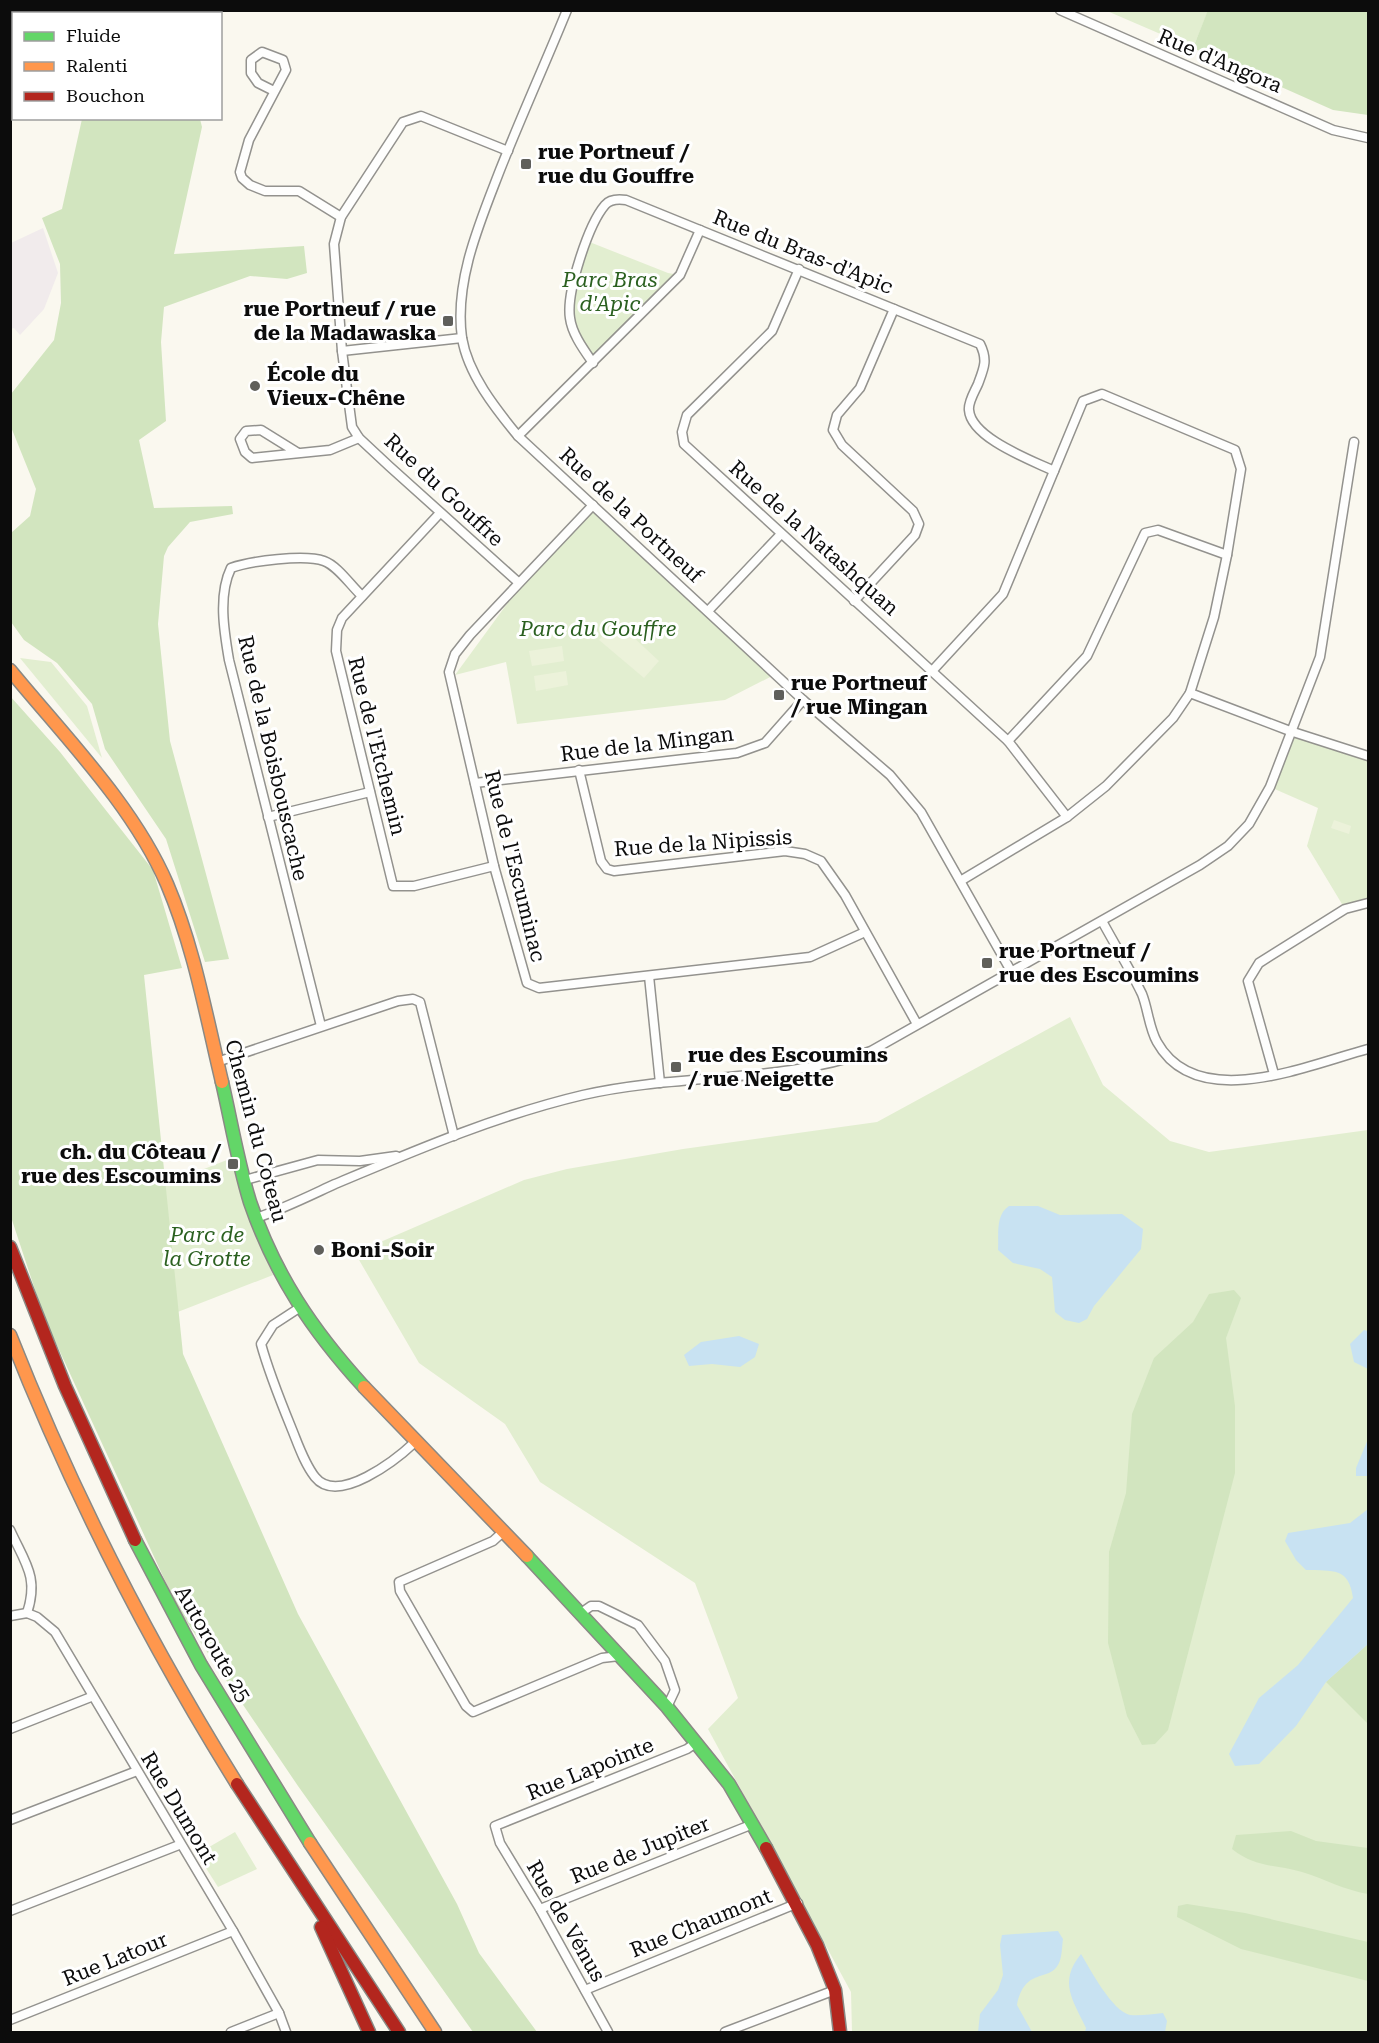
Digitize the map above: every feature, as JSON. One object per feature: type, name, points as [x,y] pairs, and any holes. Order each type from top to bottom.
[{"type":"main road","name":"Chemin du Coteau","points":[[10,670],[118,803],[157,864],[186,932],[256,1218],[299,1308],[334,1354],[415,1442],[504,1531],[667,1707],[729,1784],[798,1903],[835,1990],[840,2032]]},
{"type":"main road","name":"Autoroute 25","points":[[10,1247],[85,1436],[172,1613],[261,1763],[435,2032]]},
{"type":"main road","points":[[10,1335],[60,1456],[133,1606],[198,1719],[399,2032]]},
{"type":"main road","points":[[293,1868],[369,2032]]},
{"type":"street","name":"Rue de la Portneuf","points":[[567,10],[471,246],[463,288],[462,338],[473,368],[490,401],[518,436],[803,700],[890,775],[921,812],[962,880],[1011,971]]},
{"type":"street","name":"Rue d'Angora","points":[[1060,10],[1333,130],[1368,138]]},
{"type":"street","points":[[274,91],[258,83],[250,73],[251,60],[262,52],[283,60],[286,70],[249,140],[240,172],[242,178],[250,185],[265,190],[299,191],[341,217]]},
{"type":"street","name":"Rue du Gouffre","points":[[508,152],[421,116],[403,122],[341,217],[334,244],[342,351],[348,411],[352,427],[360,438],[440,513],[518,582]]},
{"type":"street","name":"Rue du Bras-d'Apic","points":[[593,363],[570,321],[568,301],[587,242],[605,204],[616,199],[626,200],[980,344],[985,354],[986,365],[968,407],[970,418],[975,426],[998,444],[1054,471]]},
{"type":"street","points":[[518,436],[680,275],[700,230]]},
{"type":"street","name":"Rue de la Natashquan","points":[[799,269],[772,331],[687,415],[682,432],[684,444],[1008,741],[1067,817]]},
{"type":"street","points":[[854,601],[915,535],[919,524],[913,511],[842,445],[832,430],[837,416],[860,388],[894,309]]},
{"type":"street","points":[[342,351],[462,338]]},
{"type":"street","points":[[933,670],[1003,594],[1083,401],[1102,394],[1235,450],[1241,469],[1227,555],[1214,617],[1190,693],[1173,718],[1106,786],[1067,817],[962,880]]},
{"type":"street","points":[[298,453],[261,430],[246,431],[240,439],[245,452],[252,458],[330,450],[360,438]]},
{"type":"street","points":[[256,1218],[409,1154],[518,1112],[585,1095],[660,1083],[824,1065],[871,1051],[1102,921],[1228,846],[1249,824],[1270,787],[1320,657],[1354,442]]},
{"type":"street","name":"Rue de l'Escuminac","points":[[593,505],[518,582],[455,654],[449,672],[494,866],[527,983],[539,988],[810,957],[865,932]]},
{"type":"street","name":"Rue de l'Etchemin","points":[[440,513],[342,618],[337,630],[336,651],[393,886],[414,886],[494,866]]},
{"type":"street","points":[[1008,741],[1087,656],[1145,533],[1158,530],[1227,555]]},
{"type":"street","points":[[708,611],[781,534]]},
{"type":"street","name":"Rue de la Boisbouscache","points":[[321,1026],[229,660],[224,627],[226,578],[231,568],[241,564],[315,560],[331,565],[362,596]]},
{"type":"street","points":[[1190,693],[1290,731],[1368,756]]},
{"type":"street","name":"Rue de la Mingan","points":[[475,783],[737,753],[765,743],[803,700]]},
{"type":"street","name":"Rue de la Nipissis","points":[[579,770],[601,861],[607,868],[614,871],[785,851],[805,854],[821,861],[845,895],[917,1024]]},
{"type":"street","points":[[268,817],[370,792]]},
{"type":"street","points":[[1274,1074],[1248,981],[1259,963],[1345,909],[1368,903]]},
{"type":"street","points":[[1102,921],[1142,995],[1156,1041],[1171,1062],[1194,1074],[1226,1082],[1253,1080],[1368,1049]]},
{"type":"street","points":[[649,976],[660,1083]]},
{"type":"street","points":[[217,1062],[398,1001],[413,999],[420,1002],[454,1136]]},
{"type":"street","points":[[245,1180],[318,1160],[360,1161],[409,1154]]},
{"type":"street","points":[[299,1308],[273,1325],[261,1344],[268,1370],[295,1436],[316,1479],[336,1487],[362,1481],[415,1442]]},
{"type":"street","points":[[10,1530],[31,1578],[34,1593],[27,1613],[10,1616]]},
{"type":"street","points":[[504,1531],[494,1541],[399,1582],[400,1591],[466,1706],[473,1712],[602,1658],[619,1656]]},
{"type":"street","points":[[581,1613],[591,1606],[599,1606],[638,1625],[665,1661],[675,1690],[667,1707]]},
{"type":"street","name":"Rue Dumont","points":[[27,1613],[37,1617],[55,1632],[179,1845],[233,1931],[279,2013],[286,2032]]},
{"type":"street","points":[[10,1729],[91,1697]]},
{"type":"street","name":"Rue Lapointe","points":[[495,1826],[687,1749],[697,1742]]},
{"type":"street","points":[[10,1820],[136,1771]]},
{"type":"street","name":"Rue de Jupiter","points":[[540,1909],[753,1824]]},
{"type":"street","name":"Rue de Vénus","points":[[495,1826],[500,1843],[540,1909],[608,2032]]},
{"type":"street","points":[[10,1911],[179,1845]]},
{"type":"street","name":"Rue Chaumont","points":[[585,1990],[798,1903]]},
{"type":"street","name":"Rue Latour","points":[[10,2020],[233,1931]]},
{"type":"street","points":[[725,2032],[835,1990]]},
{"type":"street","points":[[231,2032],[279,2013]]},
{"type":"shaded area","points":[[43,228],[58,273],[44,309],[20,335],[14,328],[11,329],[11,243]]},
{"type":"green space","points":[[1208,10],[1368,11],[1368,115],[1333,110],[1193,48]]},
{"type":"green space","points":[[154,11],[155,12],[62,12]]},
{"type":"green space","points":[[1107,11],[1208,11],[1193,48]]},
{"type":"green space","points":[[82,120],[200,120],[202,127],[174,254],[304,246],[307,273],[287,279],[250,276],[164,307],[161,342],[166,421],[139,440],[154,508],[232,506],[233,514],[190,522],[168,547],[164,556],[158,624],[170,741],[229,959],[205,962],[166,839],[105,749],[92,704],[57,663],[24,640],[11,622],[11,533],[30,516],[36,489],[11,427],[11,394],[54,340],[61,303],[60,264],[42,218],[62,209]]},
{"type":"green space","name":"Parc Bras d'Apic","points":[[587,241],[668,273],[680,275],[593,363],[570,321],[574,280]]},
{"type":"green space","name":"Parc du Gouffre","points":[[593,510],[776,674],[725,700],[517,724],[506,662],[455,675],[520,586]]},
{"type":"green space","points":[[616,621],[659,661],[644,678],[599,640]]},
{"type":"green space","points":[[562,646],[564,661],[532,666],[529,651]]},
{"type":"green space","points":[[20,658],[51,662],[87,706],[102,758]]},
{"type":"green space","points":[[566,671],[568,685],[536,691],[534,676]]},
{"type":"green space","points":[[10,696],[60,752],[153,870],[182,968],[144,975],[183,1354],[298,1614],[457,1904],[479,1953],[537,2032],[473,2032],[298,1786],[178,1609],[44,1317],[11,1217]]},
{"type":"green space","points":[[1290,731],[1368,756],[1368,903],[1345,909],[1307,846],[1318,808],[1270,787]]},
{"type":"green space","points":[[1334,820],[1351,826],[1349,834],[1331,828]]},
{"type":"green space","points":[[1070,1017],[1103,1085],[1170,1141],[1209,1152],[1368,1130],[1368,2032],[852,2032],[851,1992],[708,1729],[738,1698],[695,1583],[540,1482],[505,1424],[419,1363],[355,1253],[524,1180],[567,1169],[683,1149],[877,1122]]},
{"type":"green space","name":"Parc de la Grotte","points":[[232,1158],[249,1219],[273,1275],[170,1315],[153,1189]]},
{"type":"green space","points":[[1234,1290],[1241,1298],[1226,1338],[1235,1406],[1235,1473],[1168,1730],[1155,1744],[1142,1745],[1127,1716],[1108,1643],[1109,1552],[1126,1493],[1132,1414],[1154,1358],[1193,1322],[1209,1294]]},
{"type":"green space","points":[[1368,1644],[1368,1722],[1367,1723],[1326,1682]]},
{"type":"green space","points":[[1291,1831],[1316,1841],[1368,1848],[1368,1894],[1302,1872],[1257,1863],[1232,1849],[1236,1835]]},
{"type":"green space","points":[[235,1832],[257,1869],[218,1887],[197,1854]]},
{"type":"green space","points":[[1187,1904],[1245,1913],[1368,1942],[1368,1981],[1241,1949],[1177,1917],[1178,1906]]},
{"type":"water","points":[[1009,1206],[1038,1206],[1060,1215],[1122,1214],[1143,1229],[1141,1249],[1094,1306],[1087,1319],[1079,1323],[1065,1320],[1055,1312],[1052,1277],[1040,1269],[1013,1263],[998,1250],[1000,1220]]},
{"type":"water","points":[[1364,1330],[1368,1331],[1368,1369],[1354,1362],[1350,1344]]},
{"type":"water","points":[[739,1336],[759,1344],[755,1357],[740,1367],[712,1364],[689,1366],[684,1355],[701,1342]]},
{"type":"water","points":[[1368,1439],[1368,1476],[1356,1476],[1356,1468]]},
{"type":"water","points":[[1368,1509],[1368,1644],[1326,1682],[1296,1726],[1259,1764],[1235,1766],[1229,1754],[1259,1698],[1298,1665],[1353,1598],[1348,1581],[1343,1576],[1332,1571],[1306,1570],[1296,1560],[1285,1541],[1288,1533],[1350,1523]]},
{"type":"water","points":[[1058,1931],[1063,1939],[1059,1963],[1050,1973],[1031,1980],[1026,1985],[1017,2005],[1032,2032],[978,2032],[980,2014],[998,1990],[1003,1975],[1000,1945],[1002,1935]]},
{"type":"water","points":[[1081,1954],[1102,1989],[1116,2006],[1130,2015],[1163,2013],[1167,2021],[1165,2032],[1085,2032],[1086,2028],[1073,2000],[1069,1982],[1070,1973]]},
{"type":"traffic: fast","points":[[222,1082],[250,1202],[271,1254],[283,1278],[312,1323],[364,1387]]},
{"type":"traffic: fast","points":[[135,1540],[201,1665],[310,1843]]},
{"type":"traffic: fast","points":[[527,1556],[667,1707],[729,1784],[766,1848]]},
{"type":"traffic: slow","points":[[10,670],[117,799],[153,855],[185,932],[222,1082]]},
{"type":"traffic: slow","points":[[10,1335],[59,1451],[113,1565],[173,1676],[237,1784]]},
{"type":"traffic: slow","points":[[364,1387],[527,1556]]},
{"type":"traffic: slow","points":[[310,1843],[435,2032]]},
{"type":"traffic: jam","points":[[10,1247],[65,1386],[135,1540]]},
{"type":"traffic: jam","points":[[237,1784],[399,2032]]},
{"type":"traffic: jam","points":[[766,1848],[817,1945],[835,1990],[840,2032]]},
{"type":"traffic: jam","points":[[321,1927],[369,2032]]},
{"type":"place","name":"rue Portneuf / rue du Gouffre","points":[[526,164]]},
{"type":"place","name":"rue Portneuf / rue de la Madawaska","points":[[448,321]]},
{"type":"place","name":"École du Vieux-Chêne","points":[[255,386]]},
{"type":"place","name":"rue Portneuf / rue Mingan","points":[[779,695]]},
{"type":"place","name":"rue Portneuf / rue des Escoumins","points":[[987,963]]},
{"type":"place","name":"rue des Escoumins / rue Neigette","points":[[676,1067]]},
{"type":"place","name":"ch. du Côteau / rue des Escoumins","points":[[233,1164]]},
{"type":"place","name":"Boni-Soir","points":[[319,1250]]}]
